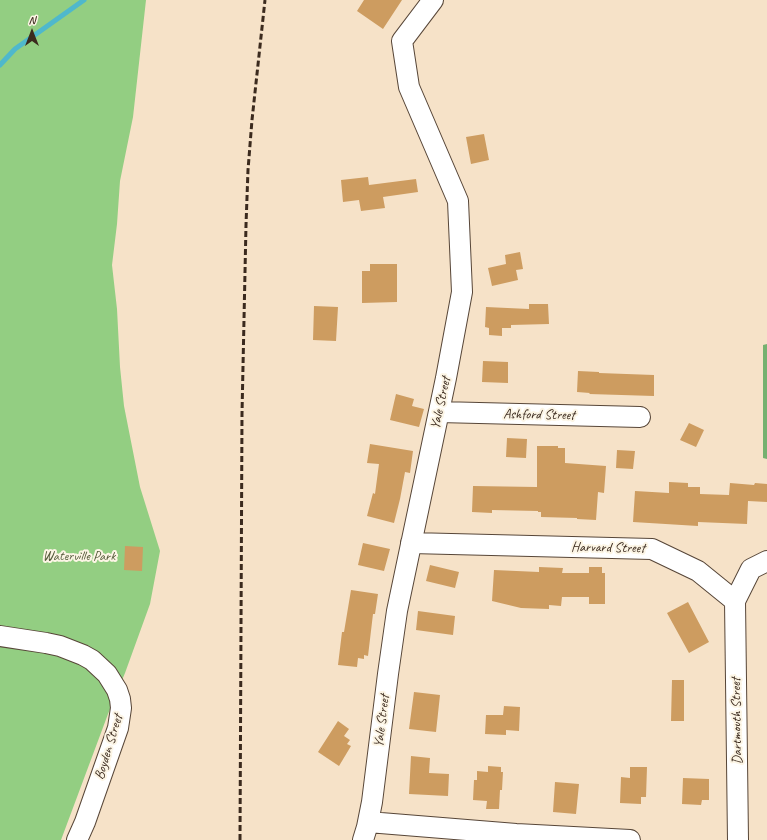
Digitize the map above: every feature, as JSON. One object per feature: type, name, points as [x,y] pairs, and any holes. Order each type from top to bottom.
[{"type":"street","name":"Yale Street","points":[[365,831],[372,802],[397,611],[439,412],[462,292],[458,201],[409,86],[402,41],[433,0]]},
{"type":"street","name":"Ashford Street","points":[[439,412],[640,417]]},
{"type":"street","name":"Harvard Street","points":[[411,543],[652,549],[698,571],[735,601]]},
{"type":"street","points":[[735,601],[751,569],[767,561]]},
{"type":"street","name":"Dartmouth Street","points":[[735,601],[738,840]]},
{"type":"street","name":"Boyden Street","points":[[0,636],[46,643],[73,650],[100,666],[117,690],[121,708],[118,728],[77,840]]},
{"type":"street","points":[[365,831],[630,840]]},
{"type":"green space","name":"Waterville Park","points":[[0,0],[146,0],[133,117],[120,181],[112,265],[117,309],[124,406],[140,487],[160,551],[150,604],[61,840],[0,840]]},
{"type":"green space","points":[[767,344],[767,459],[763,458],[763,345]]},
{"type":"building","points":[[364,0],[402,0],[383,29],[357,11]]},
{"type":"building","points":[[484,134],[489,160],[471,164],[466,137]]},
{"type":"building","points":[[368,177],[369,185],[416,179],[418,192],[383,197],[385,208],[361,211],[359,200],[343,202],[341,180]]},
{"type":"building","points":[[520,252],[523,269],[516,270],[518,280],[492,286],[488,268],[506,264],[505,255]]},
{"type":"building","points":[[370,264],[397,264],[397,302],[362,303],[362,271],[370,271]]},
{"type":"building","points":[[529,304],[548,304],[549,324],[511,325],[511,328],[502,328],[502,336],[489,335],[489,328],[485,327],[486,307],[529,309]]},
{"type":"building","points":[[314,306],[338,307],[336,341],[313,340]]},
{"type":"building","points":[[483,361],[508,362],[508,383],[482,382]]},
{"type":"building","points":[[578,371],[654,375],[654,396],[589,394],[590,393],[577,392]]},
{"type":"building","points":[[396,394],[414,399],[412,406],[424,409],[419,427],[390,420]]},
{"type":"building","points":[[689,423],[704,430],[696,447],[680,440]]},
{"type":"building","points":[[507,438],[527,439],[526,458],[506,457]]},
{"type":"building","points":[[370,444],[413,451],[410,473],[405,472],[394,523],[367,516],[373,493],[375,494],[379,464],[367,463]]},
{"type":"building","points":[[537,446],[558,446],[558,448],[565,448],[565,463],[606,466],[604,493],[598,492],[596,520],[541,517],[541,512],[538,511],[492,510],[492,513],[472,512],[473,486],[537,487]]},
{"type":"building","points":[[617,450],[635,451],[633,469],[616,468]]},
{"type":"building","points":[[669,482],[688,483],[688,487],[700,487],[700,494],[729,495],[730,483],[754,485],[755,483],[767,484],[767,502],[748,501],[747,524],[698,522],[698,526],[633,522],[635,491],[669,493]]},
{"type":"building","points":[[363,543],[390,549],[384,571],[358,565]]},
{"type":"building","points":[[125,546],[143,547],[142,571],[124,570]]},
{"type":"building","points":[[430,565],[459,572],[455,588],[426,581]]},
{"type":"building","points":[[539,567],[563,568],[562,573],[589,573],[589,567],[602,567],[602,573],[605,573],[605,604],[589,604],[589,597],[562,597],[561,606],[549,605],[549,609],[521,608],[492,601],[494,570],[539,572]]},
{"type":"building","points":[[351,590],[378,594],[375,614],[373,614],[368,656],[364,655],[364,659],[358,658],[357,667],[338,665],[342,632],[344,632]]},
{"type":"building","points":[[688,602],[709,642],[689,653],[667,613]]},
{"type":"building","points":[[418,611],[455,616],[453,635],[416,630]]},
{"type":"building","points":[[672,680],[684,680],[684,721],[671,721]]},
{"type":"building","points":[[414,692],[440,695],[436,732],[409,729]]},
{"type":"building","points":[[504,706],[520,707],[519,731],[506,730],[506,735],[485,734],[486,715],[503,715]]},
{"type":"building","points":[[338,721],[349,729],[344,736],[350,740],[347,744],[351,746],[339,766],[318,752]]},
{"type":"building","points":[[411,756],[430,758],[429,773],[449,774],[448,796],[409,794]]},
{"type":"building","points":[[488,766],[501,767],[501,772],[503,772],[499,809],[486,809],[487,801],[473,800],[474,780],[477,780],[477,771],[488,772]]},
{"type":"building","points":[[630,767],[647,767],[646,797],[641,797],[641,804],[620,803],[621,777],[630,778]]},
{"type":"building","points":[[683,778],[709,779],[709,800],[702,800],[701,805],[682,804]]},
{"type":"building","points":[[555,782],[579,784],[576,814],[553,812]]},
{"type":"waterway","points":[[0,65],[15,49],[84,0]]},
{"type":"railway","points":[[240,840],[242,414],[246,225],[252,120],[265,0]]}]
